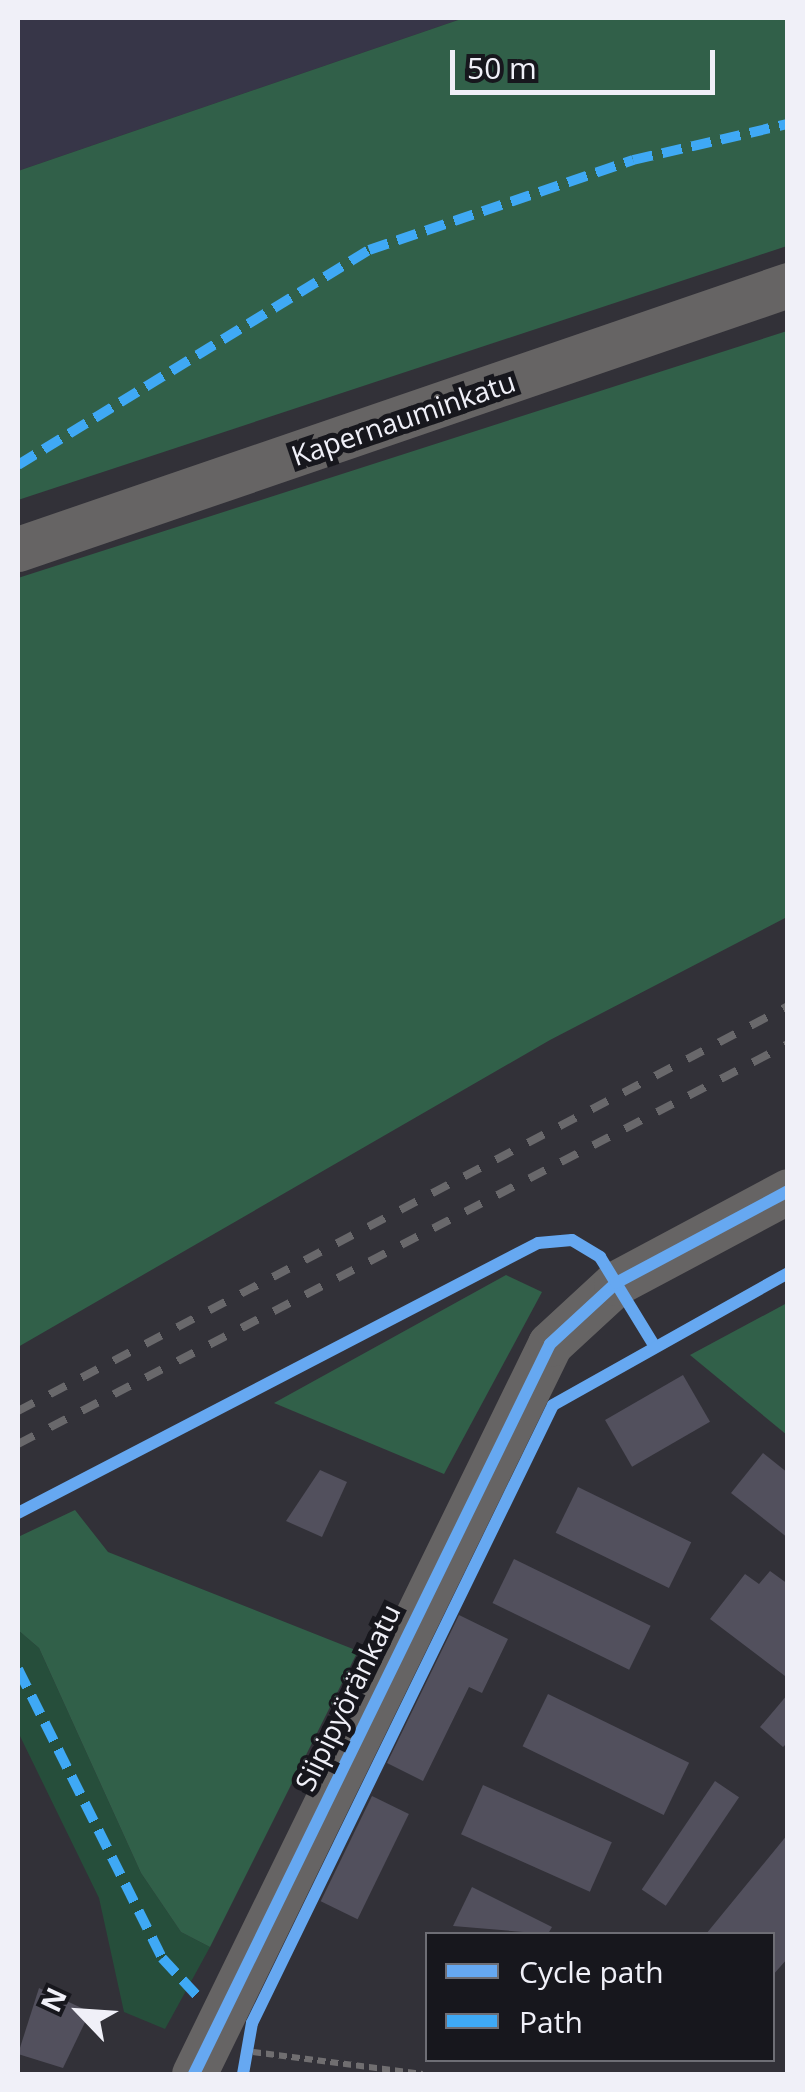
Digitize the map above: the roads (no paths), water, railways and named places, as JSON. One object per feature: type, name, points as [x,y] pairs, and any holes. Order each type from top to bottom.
[{"type":"street","name":"Kapernauminkatu","points":[[18,549],[788,285]]},
{"type":"street","name":"Siipipyöränkatu","points":[[220,2066],[225,2010],[550,1344],[616,1283],[788,1191]]},
{"type":"railway","points":[[18,1411],[788,1006]]},
{"type":"railway","points":[[18,1444],[788,1044]]}]
